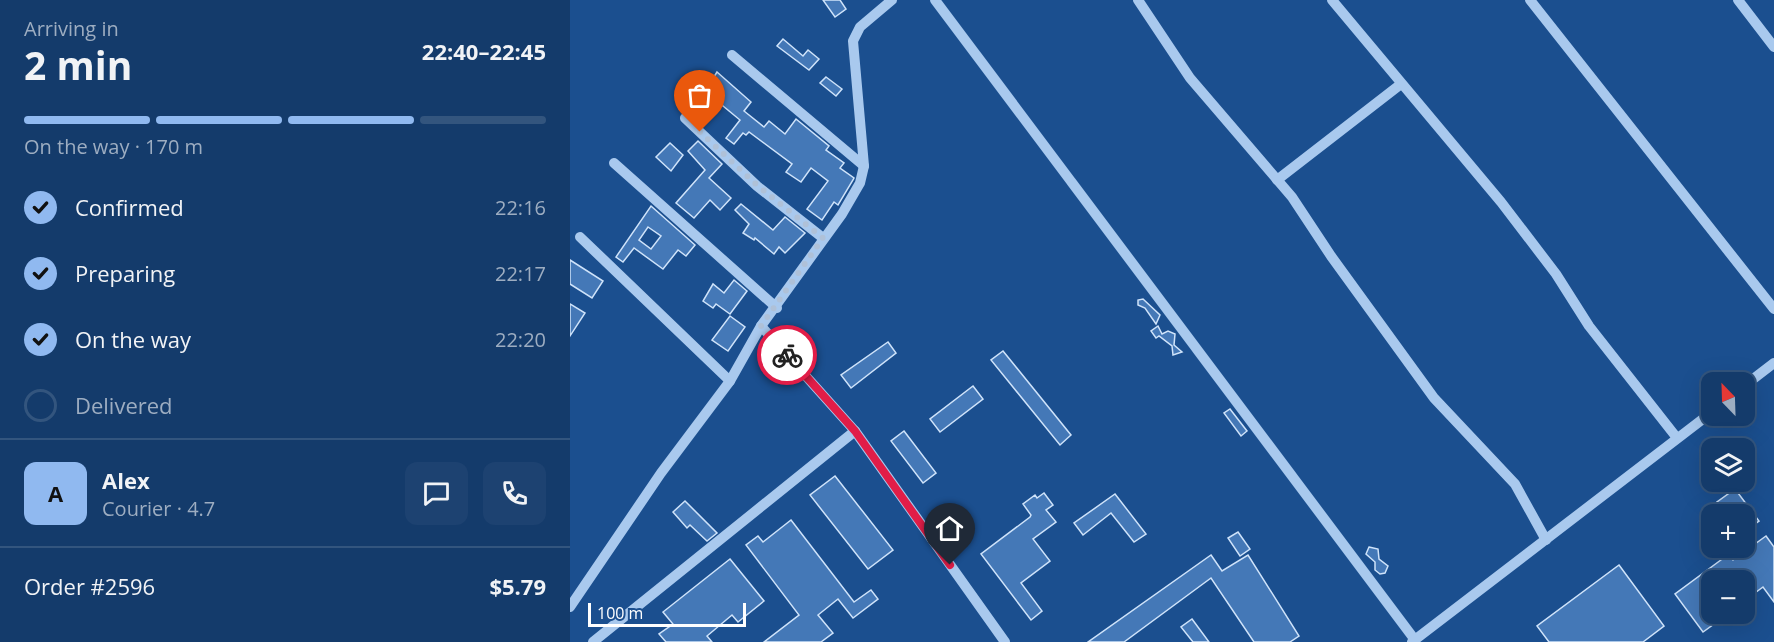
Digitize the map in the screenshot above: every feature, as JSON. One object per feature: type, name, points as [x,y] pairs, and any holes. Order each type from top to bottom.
[{"type":"street","points":[[570,607],[661,472],[730,381],[761,326],[777,308],[852,199],[864,166],[853,41],[860,27],[892,0]]},
{"type":"street","points":[[935,0],[1414,641],[1701,420]]},
{"type":"street","points":[[1138,0],[1190,78],[1292,197],[1331,256],[1434,398],[1515,484],[1546,540]]},
{"type":"street","points":[[1332,0],[1501,202],[1556,274],[1589,326],[1677,438]]},
{"type":"street","points":[[1530,0],[1774,309]]},
{"type":"street","points":[[1738,0],[1774,47]]},
{"type":"street","points":[[732,55],[864,166]]},
{"type":"street","points":[[1277,180],[1401,84]]},
{"type":"street","points":[[685,118],[758,186],[823,238]]},
{"type":"street","points":[[614,163],[777,308]]},
{"type":"street","points":[[580,237],[730,381]]},
{"type":"street","points":[[761,326],[855,431],[1005,642]]},
{"type":"street","points":[[1755,378],[1774,363]]},
{"type":"street","points":[[593,642],[855,431]]},
{"type":"building","points":[[823,0],[840,0],[846,9],[835,17]]},
{"type":"building","points":[[783,39],[803,56],[808,50],[819,59],[809,70],[777,46]]},
{"type":"building","points":[[717,72],[751,102],[744,111],[764,127],[769,121],[785,134],[796,119],[829,146],[826,150],[844,163],[840,168],[854,178],[838,205],[834,202],[822,220],[807,209],[828,181],[811,168],[801,182],[786,172],[792,164],[749,132],[746,135],[743,133],[734,144],[726,138],[740,120],[705,91]]},
{"type":"building","points":[[826,77],[842,89],[836,96],[820,83]]},
{"type":"building","points":[[698,141],[722,164],[709,178],[731,198],[720,210],[710,200],[694,218],[676,203],[705,170],[688,151]]},
{"type":"building","points":[[670,143],[683,155],[671,171],[656,157]]},
{"type":"building","points":[[741,204],[773,230],[785,217],[805,233],[785,253],[779,247],[774,254],[755,238],[754,240],[743,233],[749,224],[735,210]]},
{"type":"building","points":[[651,206],[695,245],[686,256],[678,250],[663,269],[634,248],[623,262],[616,257]],"holes":[[[648,227],[661,236],[651,249],[639,240]]]},
{"type":"building","points":[[570,260],[603,281],[592,298],[570,284]]},
{"type":"building","points":[[734,280],[747,291],[730,314],[716,304],[713,308],[703,301],[713,284],[724,293]]},
{"type":"building","points":[[1143,299],[1160,315],[1156,324],[1145,308],[1138,305],[1138,300]]},
{"type":"building","points":[[570,304],[585,313],[570,336]]},
{"type":"building","points":[[730,316],[745,327],[728,351],[712,340]]},
{"type":"building","points":[[1158,326],[1162,334],[1168,331],[1175,334],[1174,345],[1182,352],[1173,355],[1172,346],[1159,336],[1156,338],[1151,331]]},
{"type":"building","points":[[888,342],[896,353],[851,388],[841,375]]},
{"type":"building","points":[[1003,351],[1071,435],[1060,445],[991,360]]},
{"type":"building","points":[[973,386],[983,399],[940,432],[930,419]]},
{"type":"building","points":[[1230,409],[1247,431],[1241,436],[1224,413]]},
{"type":"building","points":[[904,431],[936,473],[923,483],[891,441]]},
{"type":"building","points":[[835,476],[893,550],[868,569],[810,495]]},
{"type":"building","points":[[1731,492],[1737,492],[1746,504],[1718,504],[1717,502]]},
{"type":"building","points":[[1044,493],[1053,505],[1046,510],[1056,522],[1033,539],[1050,561],[1021,583],[1042,611],[1031,620],[981,554],[1030,517],[1031,515],[1023,504],[1035,495],[1037,498]]},
{"type":"building","points":[[1115,494],[1146,534],[1134,542],[1111,513],[1083,535],[1074,523]]},
{"type":"building","points":[[685,501],[717,533],[707,541],[690,525],[687,528],[673,512]]},
{"type":"building","points":[[791,520],[854,602],[871,590],[878,599],[853,618],[838,599],[818,615],[833,633],[821,642],[764,642],[799,615],[746,545],[758,536],[763,542]]},
{"type":"building","points":[[1238,532],[1250,549],[1240,556],[1228,538]]},
{"type":"building","points":[[1766,536],[1774,547],[1774,602],[1763,587],[1755,593],[1755,570],[1707,570],[1724,558],[1733,560],[1755,558],[1755,544]]},
{"type":"building","points":[[1369,547],[1378,549],[1379,559],[1388,566],[1385,573],[1380,574],[1375,570],[1375,562],[1366,554]]},
{"type":"building","points":[[1211,555],[1222,571],[1248,555],[1299,636],[1290,642],[1254,642],[1211,578],[1124,642],[1088,642]]},
{"type":"building","points":[[730,559],[764,601],[738,622],[732,615],[707,636],[712,642],[666,642],[659,634],[673,624],[663,612]]},
{"type":"building","points":[[1619,565],[1664,626],[1643,642],[1549,642],[1537,626]]},
{"type":"building","points":[[1701,575],[1701,624],[1714,624],[1703,632],[1675,594]]},
{"type":"building","points":[[1192,619],[1209,642],[1193,642],[1181,627]]},
{"type":"way so far","points":[[700,132],[758,186],[823,238],[777,308],[761,326],[787,355]]},
{"type":"route","points":[[787,355],[855,431],[950,565]]}]
